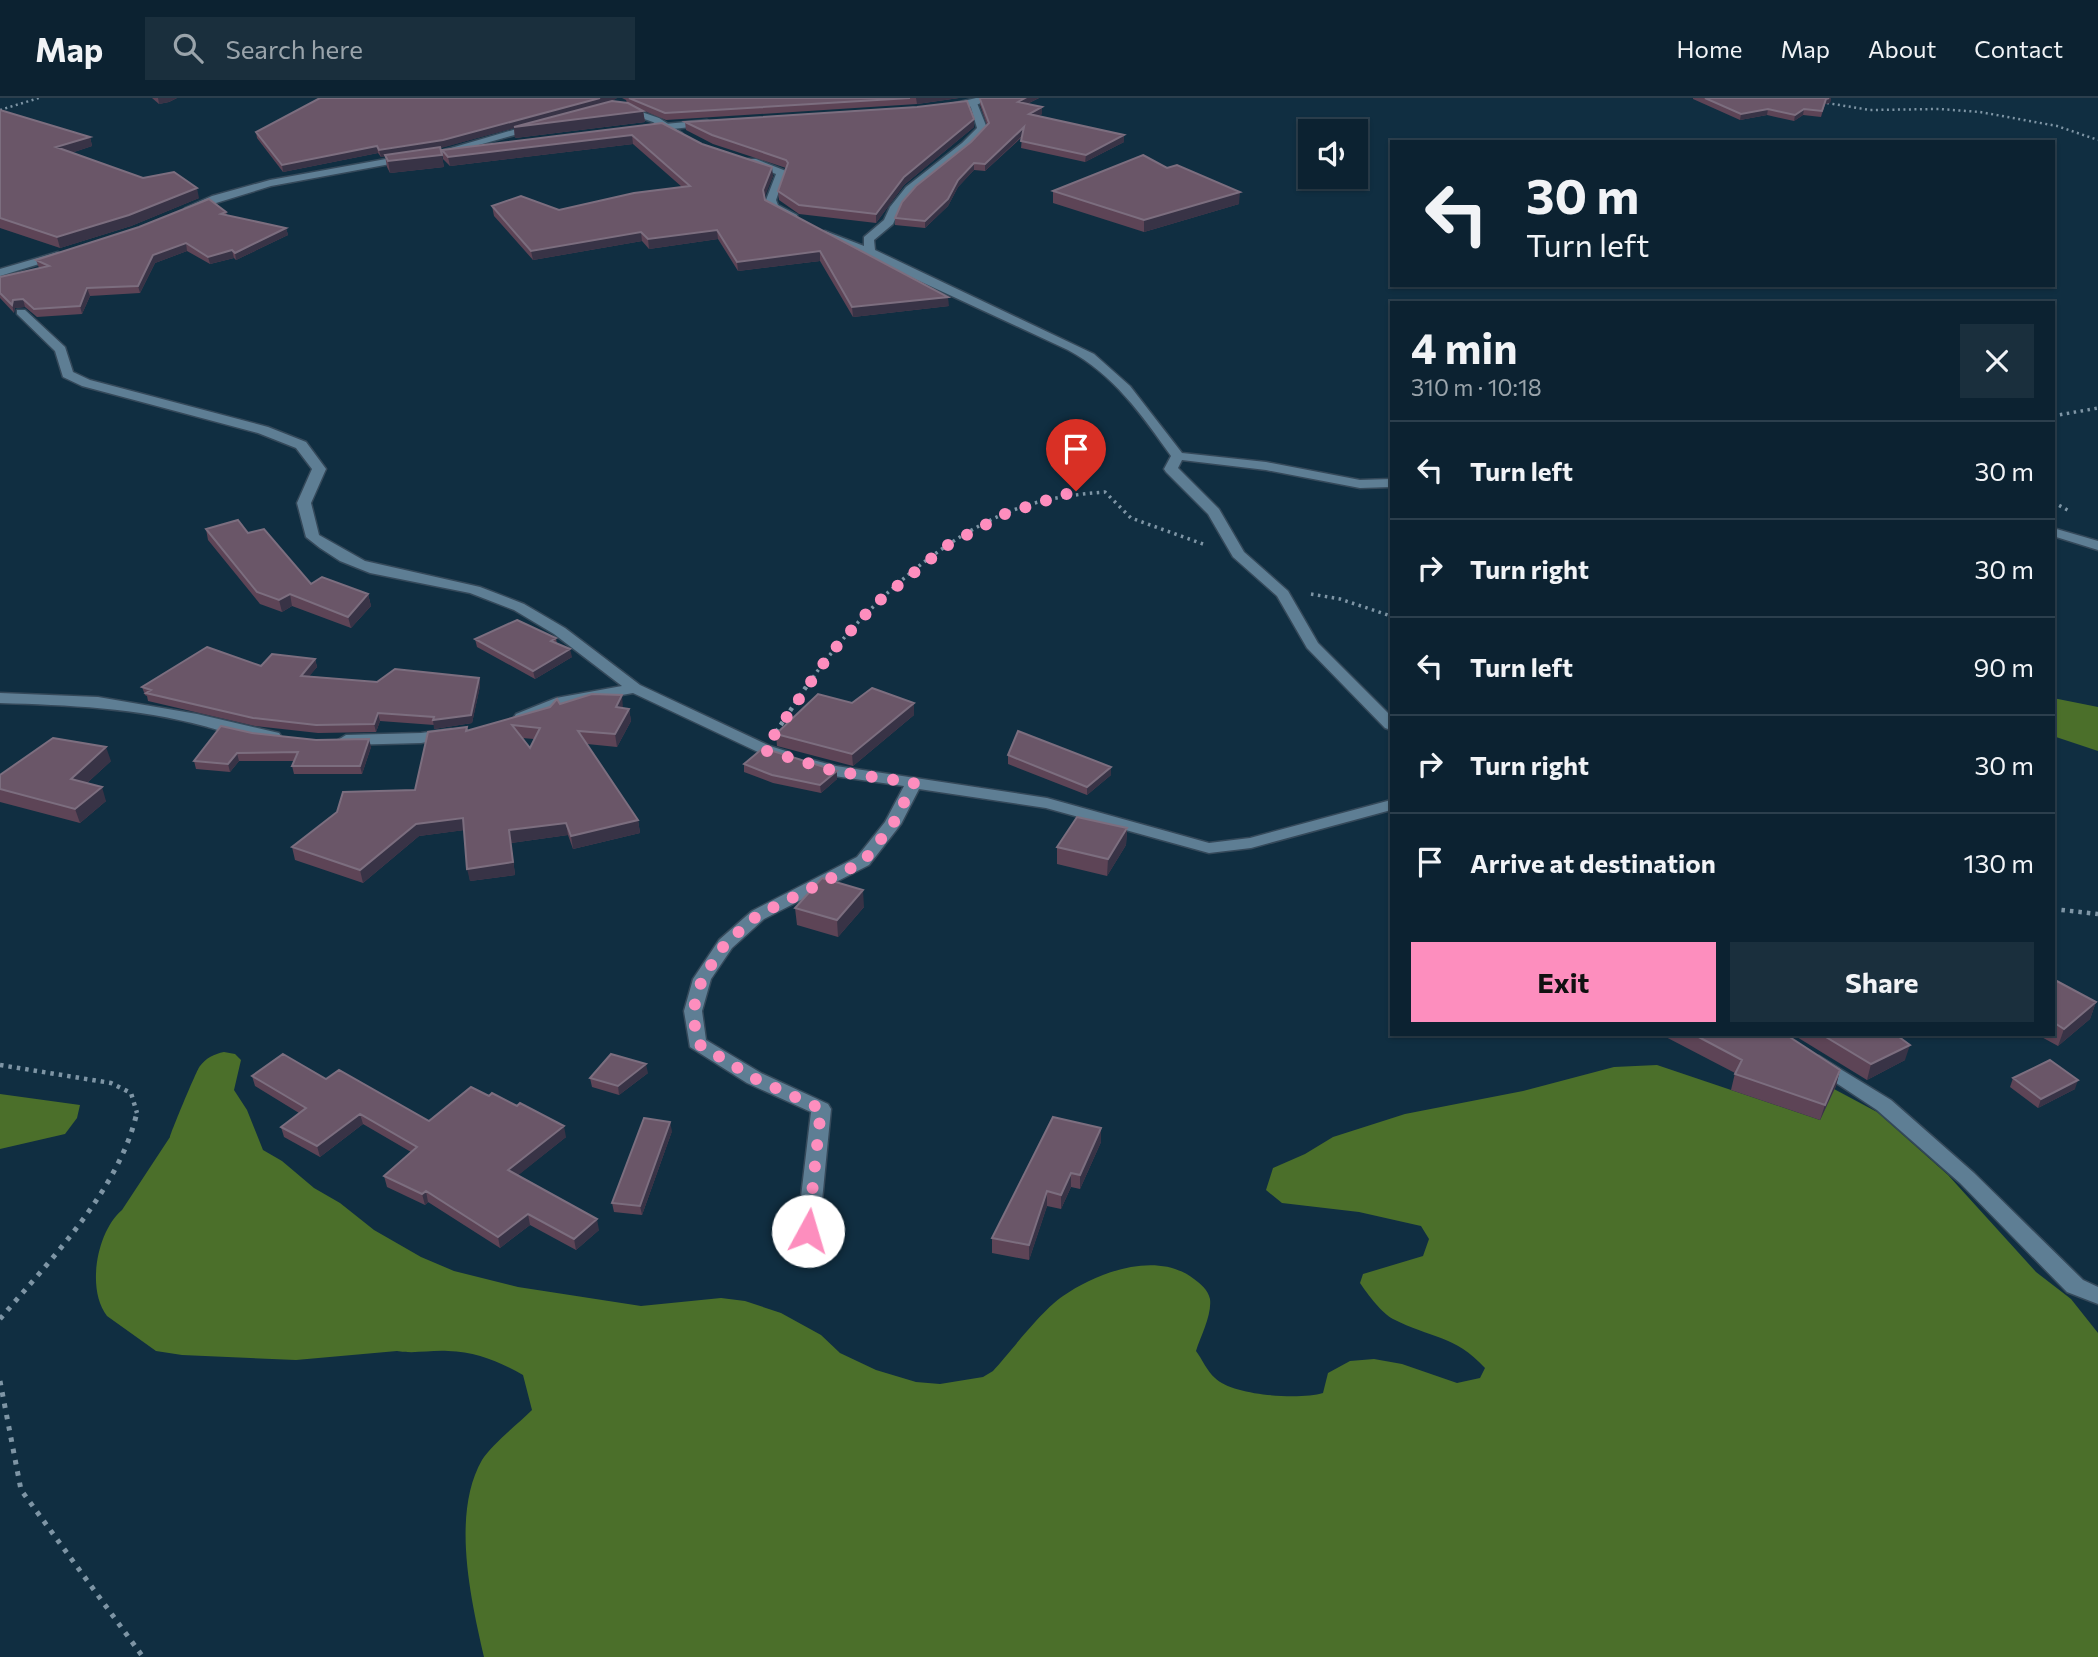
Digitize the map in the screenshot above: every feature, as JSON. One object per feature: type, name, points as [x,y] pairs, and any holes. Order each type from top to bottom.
[{"type":"street","points":[[633,98],[613,107],[632,110],[685,137]]},
{"type":"street","points":[[870,252],[868,239],[889,222],[895,207],[910,188],[966,145],[982,128],[978,101],[931,108]]},
{"type":"street","points":[[434,154],[551,122]]},
{"type":"street","points":[[636,130],[714,122]]},
{"type":"street","points":[[185,211],[219,198],[318,173],[508,145]]},
{"type":"street","points":[[739,156],[782,173],[771,200],[774,207],[912,275],[1082,352],[1105,369],[1143,409],[1178,456],[1266,466],[1360,484],[1390,483]]},
{"type":"street","points":[[0,273],[73,251]]},
{"type":"street","points":[[21,312],[61,350],[67,374],[86,383],[263,430],[301,445],[319,469],[304,503],[313,537],[346,558],[401,575],[476,590],[519,608],[560,631],[635,688],[764,750],[834,771],[1047,803],[1209,848],[1251,844],[1390,805]]},
{"type":"street","points":[[1178,456],[1171,469],[1214,512],[1238,554],[1283,594],[1311,645],[1390,724]]},
{"type":"street","points":[[2055,533],[2098,545]]},
{"type":"street","points":[[503,724],[562,701],[635,688]]},
{"type":"street","points":[[0,698],[98,702],[197,719],[254,734],[293,738]]},
{"type":"street","points":[[331,740],[421,738],[468,731]]},
{"type":"street","points":[[808,1231],[821,1109],[754,1078],[697,1043],[693,1011],[702,979],[725,944],[758,915],[863,862],[893,824],[914,783]]},
{"type":"street","points":[[1806,1054],[1884,1105],[1967,1178],[2075,1286],[2098,1296]]},
{"type":"path","points":[[0,110],[39,98]]},
{"type":"path","points":[[1818,102],[1870,110],[1939,108],[1980,112],[2057,126],[2098,140]]},
{"type":"path","points":[[2055,416],[2098,408]]},
{"type":"path","points":[[764,750],[830,654],[874,605],[948,545],[1007,513],[1076,491],[1105,492],[1131,518],[1179,537],[1238,554]]},
{"type":"path","points":[[1283,594],[1306,593],[1340,599],[1390,616]]},
{"type":"path","points":[[2055,909],[2098,914]]},
{"type":"path","points":[[0,1065],[111,1083],[131,1093],[138,1110],[130,1140],[114,1171],[52,1255],[0,1319]]},
{"type":"path","points":[[0,1381],[20,1490],[143,1657]]},
{"type":"green space","points":[[2055,698],[2098,707],[2098,751],[2055,737]]},
{"type":"green space","points":[[224,1052],[235,1054],[241,1060],[234,1090],[247,1110],[263,1150],[282,1161],[314,1188],[340,1203],[374,1230],[421,1257],[454,1271],[518,1287],[641,1306],[721,1298],[745,1301],[781,1313],[821,1335],[840,1353],[876,1370],[916,1382],[940,1384],[983,1377],[993,1371],[1046,1310],[1077,1287],[1110,1272],[1146,1265],[1163,1266],[1179,1270],[1194,1279],[1209,1296],[1206,1325],[1196,1351],[1212,1375],[1236,1389],[1283,1396],[1323,1393],[1328,1373],[1350,1361],[1374,1359],[1402,1364],[1457,1383],[1480,1378],[1485,1368],[1474,1357],[1452,1343],[1393,1319],[1375,1303],[1360,1283],[1363,1274],[1423,1256],[1429,1239],[1421,1226],[1359,1212],[1282,1203],[1266,1190],[1273,1168],[1305,1154],[1333,1137],[1405,1114],[1523,1091],[1614,1067],[1657,1065],[1820,1120],[1834,1089],[1877,1112],[1948,1175],[2036,1272],[2071,1299],[2098,1333],[2098,1657],[484,1657],[469,1584],[466,1557],[467,1506],[473,1482],[486,1454],[532,1410],[523,1375],[487,1358],[448,1351],[397,1351],[296,1360],[182,1355],[156,1351],[107,1316],[101,1305],[97,1291],[97,1261],[106,1232],[170,1137],[200,1066],[210,1057]]},
{"type":"green space","points":[[0,1094],[80,1105],[77,1118],[65,1134],[0,1149]]},
{"type":"building","points":[[320,98],[600,98],[443,140],[379,150],[377,146],[282,165],[256,132]]},
{"type":"building","points":[[629,98],[910,98],[665,113]]},
{"type":"building","points":[[981,98],[1025,98],[1018,102],[1042,107],[1029,114],[1124,135],[1086,155],[1021,141],[1024,127],[985,164],[974,163],[958,180],[948,199],[925,221],[895,218],[902,202],[916,186],[971,142],[989,123]]},
{"type":"building","points":[[1705,98],[1829,98],[1826,99],[1822,111],[1804,109],[1795,115],[1768,109],[1741,114]]},
{"type":"building","points":[[612,101],[628,103],[643,111],[514,127]]},
{"type":"building","points":[[967,101],[974,119],[904,177],[876,214],[799,205],[778,191],[788,163],[786,160],[712,135],[685,122],[917,107]]},
{"type":"building","points":[[0,110],[90,137],[56,147],[143,178],[174,172],[197,188],[129,215],[57,237],[0,218]]},
{"type":"building","points":[[662,123],[702,144],[772,167],[763,190],[765,200],[948,297],[852,307],[820,251],[737,262],[717,230],[648,239],[641,232],[531,251],[492,206],[521,196],[559,210],[634,193],[690,186],[632,135],[448,157],[442,150]]},
{"type":"building","points":[[440,147],[442,155],[388,161],[385,155]]},
{"type":"building","points":[[1143,155],[1167,168],[1177,165],[1240,192],[1144,220],[1053,191]]},
{"type":"building","points":[[209,199],[226,212],[221,214],[286,228],[235,253],[232,250],[208,257],[186,243],[153,255],[138,286],[87,288],[80,306],[34,309],[23,299],[13,300],[12,305],[0,293],[0,277],[49,266],[36,260],[139,227]]},
{"type":"building","points":[[238,520],[248,533],[264,529],[311,584],[322,577],[368,594],[348,617],[290,594],[279,600],[257,592],[206,529]]},
{"type":"building","points":[[517,620],[556,638],[551,641],[570,649],[533,671],[475,639]]},
{"type":"building","points":[[207,647],[261,666],[272,654],[315,659],[301,676],[377,682],[395,669],[479,678],[471,715],[433,720],[434,717],[378,713],[374,724],[316,725],[253,718],[146,693],[151,690],[142,687]]},
{"type":"building","points":[[872,688],[914,703],[852,754],[776,734],[818,694],[852,703]]},
{"type":"building","points":[[592,694],[622,695],[616,707],[629,709],[615,734],[578,731],[638,820],[571,836],[566,823],[509,830],[513,862],[467,869],[463,818],[416,824],[360,870],[292,847],[337,812],[343,792],[415,790],[428,732],[467,727],[466,731],[550,707],[557,699],[560,704]],"holes":[[[512,725],[540,728],[530,748]]]},
{"type":"building","points":[[221,726],[252,733],[316,740],[369,739],[360,766],[292,766],[298,752],[237,753],[228,764],[194,761]]},
{"type":"building","points":[[1018,731],[1111,767],[1087,787],[1008,755]]},
{"type":"building","points":[[53,738],[106,747],[71,779],[102,787],[75,809],[0,789],[0,775]]},
{"type":"building","points":[[763,748],[837,771],[820,785],[772,775],[744,764]]},
{"type":"building","points":[[1077,817],[1127,828],[1108,859],[1057,847]]},
{"type":"building","points":[[822,878],[863,890],[837,920],[795,908]]},
{"type":"building","points":[[2055,980],[2096,1002],[2064,1029],[2055,1023]]},
{"type":"building","points":[[1697,1036],[1788,1036],[1840,1070],[1825,1105],[1735,1074],[1742,1060]]},
{"type":"building","points":[[1824,1036],[1898,1036],[1910,1045],[1871,1064]]},
{"type":"building","points":[[283,1054],[326,1079],[339,1070],[429,1121],[471,1087],[489,1096],[492,1093],[517,1106],[520,1103],[564,1126],[508,1170],[597,1219],[574,1239],[528,1214],[498,1237],[426,1191],[422,1194],[384,1176],[417,1147],[360,1114],[317,1146],[281,1127],[306,1108],[252,1076]]},
{"type":"building","points":[[611,1054],[646,1064],[618,1086],[590,1078]]},
{"type":"building","points":[[2050,1060],[2078,1080],[2041,1099],[2013,1078]]},
{"type":"building","points":[[1053,1117],[1101,1128],[1080,1175],[1071,1173],[1061,1195],[1047,1191],[1029,1245],[992,1238]]},
{"type":"building","points":[[644,1118],[670,1122],[640,1206],[612,1203]]},
{"type":"route","points":[[808,1231],[821,1109],[754,1078],[697,1043],[693,1011],[702,979],[725,944],[758,915],[863,862],[893,824],[914,783],[834,771],[764,750],[830,654],[874,605],[948,545],[1007,513],[1076,491]]}]
